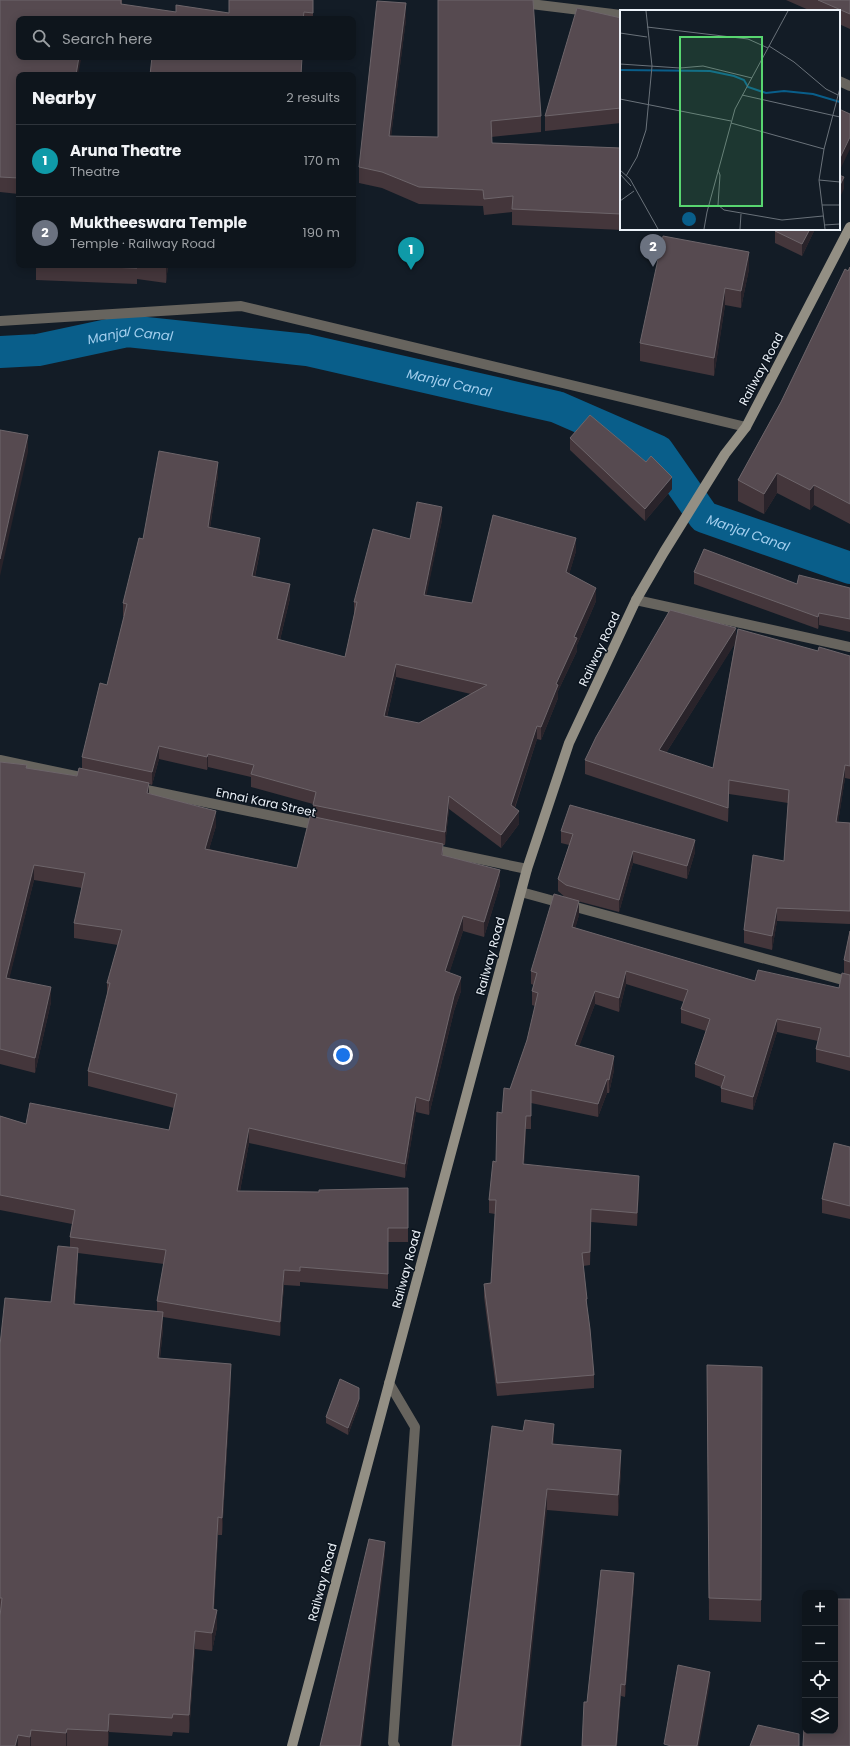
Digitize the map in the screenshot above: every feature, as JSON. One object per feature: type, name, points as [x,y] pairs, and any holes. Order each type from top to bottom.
[{"type":"main road","name":"Railway Road","points":[[292,1746],[527,868],[569,743],[636,600],[725,454],[746,427],[850,227]]},
{"type":"street","points":[[498,0],[620,15]]},
{"type":"street","points":[[840,81],[850,86]]},
{"type":"street","points":[[0,321],[241,306],[746,427]]},
{"type":"street","points":[[636,600],[850,647]]},
{"type":"street","points":[[0,760],[101,781]]},
{"type":"street","name":"Ennai Kara Street","points":[[124,786],[333,829]]},
{"type":"street","points":[[419,846],[527,868]]},
{"type":"street","points":[[521,892],[850,982]]},
{"type":"street","points":[[389,1383],[415,1427],[393,1742],[395,1746]]},
{"type":"building","points":[[0,0],[121,0],[121,4],[176,12],[176,5],[229,13],[229,0],[313,0],[313,13],[304,12],[303,16],[16,16],[16,60],[78,60],[76,72],[16,72],[16,178],[0,177]]},
{"type":"building","points":[[438,0],[533,0],[541,116],[491,121],[492,143],[620,148],[620,214],[512,209],[513,196],[484,199],[483,190],[419,187],[382,172],[359,167],[377,1],[406,3],[389,136],[438,137]]},
{"type":"building","points":[[818,0],[850,0],[850,14]]},
{"type":"building","points":[[577,8],[620,18],[620,108],[545,116]]},
{"type":"building","points":[[152,60],[302,60],[301,72],[150,72]]},
{"type":"building","points":[[840,109],[850,114],[850,137],[840,158]]},
{"type":"building","points":[[840,175],[844,177],[840,185]]},
{"type":"building","points":[[776,230],[809,230],[802,244]]},
{"type":"building","points":[[663,236],[749,252],[741,291],[725,288],[714,358],[640,343]]},
{"type":"building","points":[[850,267],[850,504],[814,485],[810,490],[777,473],[764,494],[738,480],[781,402],[845,269],[848,271]]},
{"type":"building","points":[[590,415],[646,462],[651,456],[672,477],[645,509],[570,438]]},
{"type":"building","points":[[0,430],[28,435],[0,559]]},
{"type":"building","points":[[159,451],[218,462],[208,527],[260,538],[252,576],[290,584],[277,639],[345,657],[357,602],[354,602],[373,529],[410,539],[417,502],[442,507],[424,595],[472,603],[493,515],[576,538],[566,572],[596,588],[574,637],[577,638],[556,684],[558,685],[541,727],[537,726],[511,805],[519,811],[501,835],[449,796],[445,832],[313,805],[316,792],[251,774],[254,765],[208,754],[207,757],[159,746],[152,772],[82,757],[100,683],[107,685],[127,604],[123,603],[139,538],[143,539]],"holes":[[[396,664],[487,685],[419,723],[384,716]]]},
{"type":"building","points":[[704,549],[797,584],[799,575],[850,588],[850,619],[819,613],[818,617],[694,572]]},
{"type":"building","points":[[670,610],[736,628],[659,750],[713,768],[738,629],[818,651],[819,647],[850,656],[850,766],[845,765],[836,822],[850,823],[850,911],[777,908],[772,936],[744,930],[753,855],[784,861],[789,790],[729,780],[728,808],[585,760],[596,737]]},
{"type":"building","points":[[0,762],[27,765],[26,768],[77,776],[79,768],[149,783],[147,793],[216,811],[205,849],[297,868],[310,816],[443,844],[442,855],[500,870],[484,922],[463,916],[445,971],[461,977],[454,996],[429,1101],[416,1097],[405,1164],[249,1128],[237,1191],[319,1192],[319,1190],[408,1188],[408,1228],[388,1228],[388,1274],[300,1267],[300,1271],[284,1270],[280,1322],[157,1301],[166,1250],[70,1237],[75,1210],[0,1195],[0,1116],[26,1124],[30,1103],[169,1130],[177,1094],[88,1071],[110,983],[107,983],[122,930],[74,923],[85,873],[34,865],[6,978],[51,987],[35,1058],[0,1049]]},
{"type":"building","points":[[570,805],[695,840],[687,866],[633,851],[619,900],[566,885],[558,879],[573,834],[561,831]]},
{"type":"building","points":[[554,894],[579,901],[572,927],[755,981],[758,970],[839,988],[842,973],[850,975],[850,1057],[816,1049],[821,1028],[777,1019],[753,1097],[721,1088],[725,1076],[695,1064],[710,1019],[681,1009],[688,990],[626,971],[619,998],[595,991],[575,1045],[614,1056],[609,1080],[607,1079],[598,1104],[531,1090],[531,1116],[526,1116],[523,1164],[639,1176],[637,1213],[591,1209],[590,1252],[582,1253],[594,1375],[497,1383],[484,1284],[491,1283],[496,1200],[489,1200],[493,1161],[496,1162],[497,1112],[502,1113],[504,1088],[510,1089],[527,1040],[538,993],[532,991],[537,973],[531,971]]},
{"type":"building","points":[[850,931],[850,962],[844,960]]},
{"type":"building","points":[[834,1143],[850,1147],[850,1206],[822,1199]]},
{"type":"building","points":[[58,1246],[78,1248],[74,1304],[163,1312],[158,1358],[231,1364],[222,1518],[218,1517],[213,1609],[217,1610],[212,1633],[195,1631],[189,1715],[173,1714],[172,1718],[109,1714],[108,1731],[67,1729],[66,1733],[31,1730],[30,1737],[18,1735],[15,1746],[0,1746],[0,1616],[2,1598],[0,1598],[0,1345],[5,1298],[51,1302]]},
{"type":"building","points":[[707,1365],[762,1367],[761,1600],[709,1598]]},
{"type":"building","points":[[340,1379],[359,1388],[359,1399],[348,1428],[326,1417]]},
{"type":"building","points":[[525,1420],[554,1424],[552,1444],[621,1450],[618,1495],[547,1489],[520,1746],[452,1746],[492,1426],[523,1431]]},
{"type":"building","points":[[369,1539],[385,1542],[360,1746],[320,1746]]},
{"type":"building","points":[[601,1570],[634,1573],[625,1685],[621,1684],[616,1746],[582,1746],[584,1702],[587,1702]]},
{"type":"building","points":[[838,1599],[850,1599],[850,1746],[803,1746],[804,1734],[838,1734]]},
{"type":"building","points":[[678,1665],[710,1672],[697,1746],[671,1746],[664,1744]]},
{"type":"building","points":[[758,1725],[799,1734],[799,1746],[750,1746]]},
{"type":"waterway","name":"Manjal Canal","points":[[0,352],[38,350],[127,331],[307,350],[557,407],[658,451],[704,517],[850,568]]},
{"type":"place","name":"Muktheeswara Temple","points":[[653,267]]},
{"type":"place","name":"Aruna Theatre","points":[[411,270]]}]
